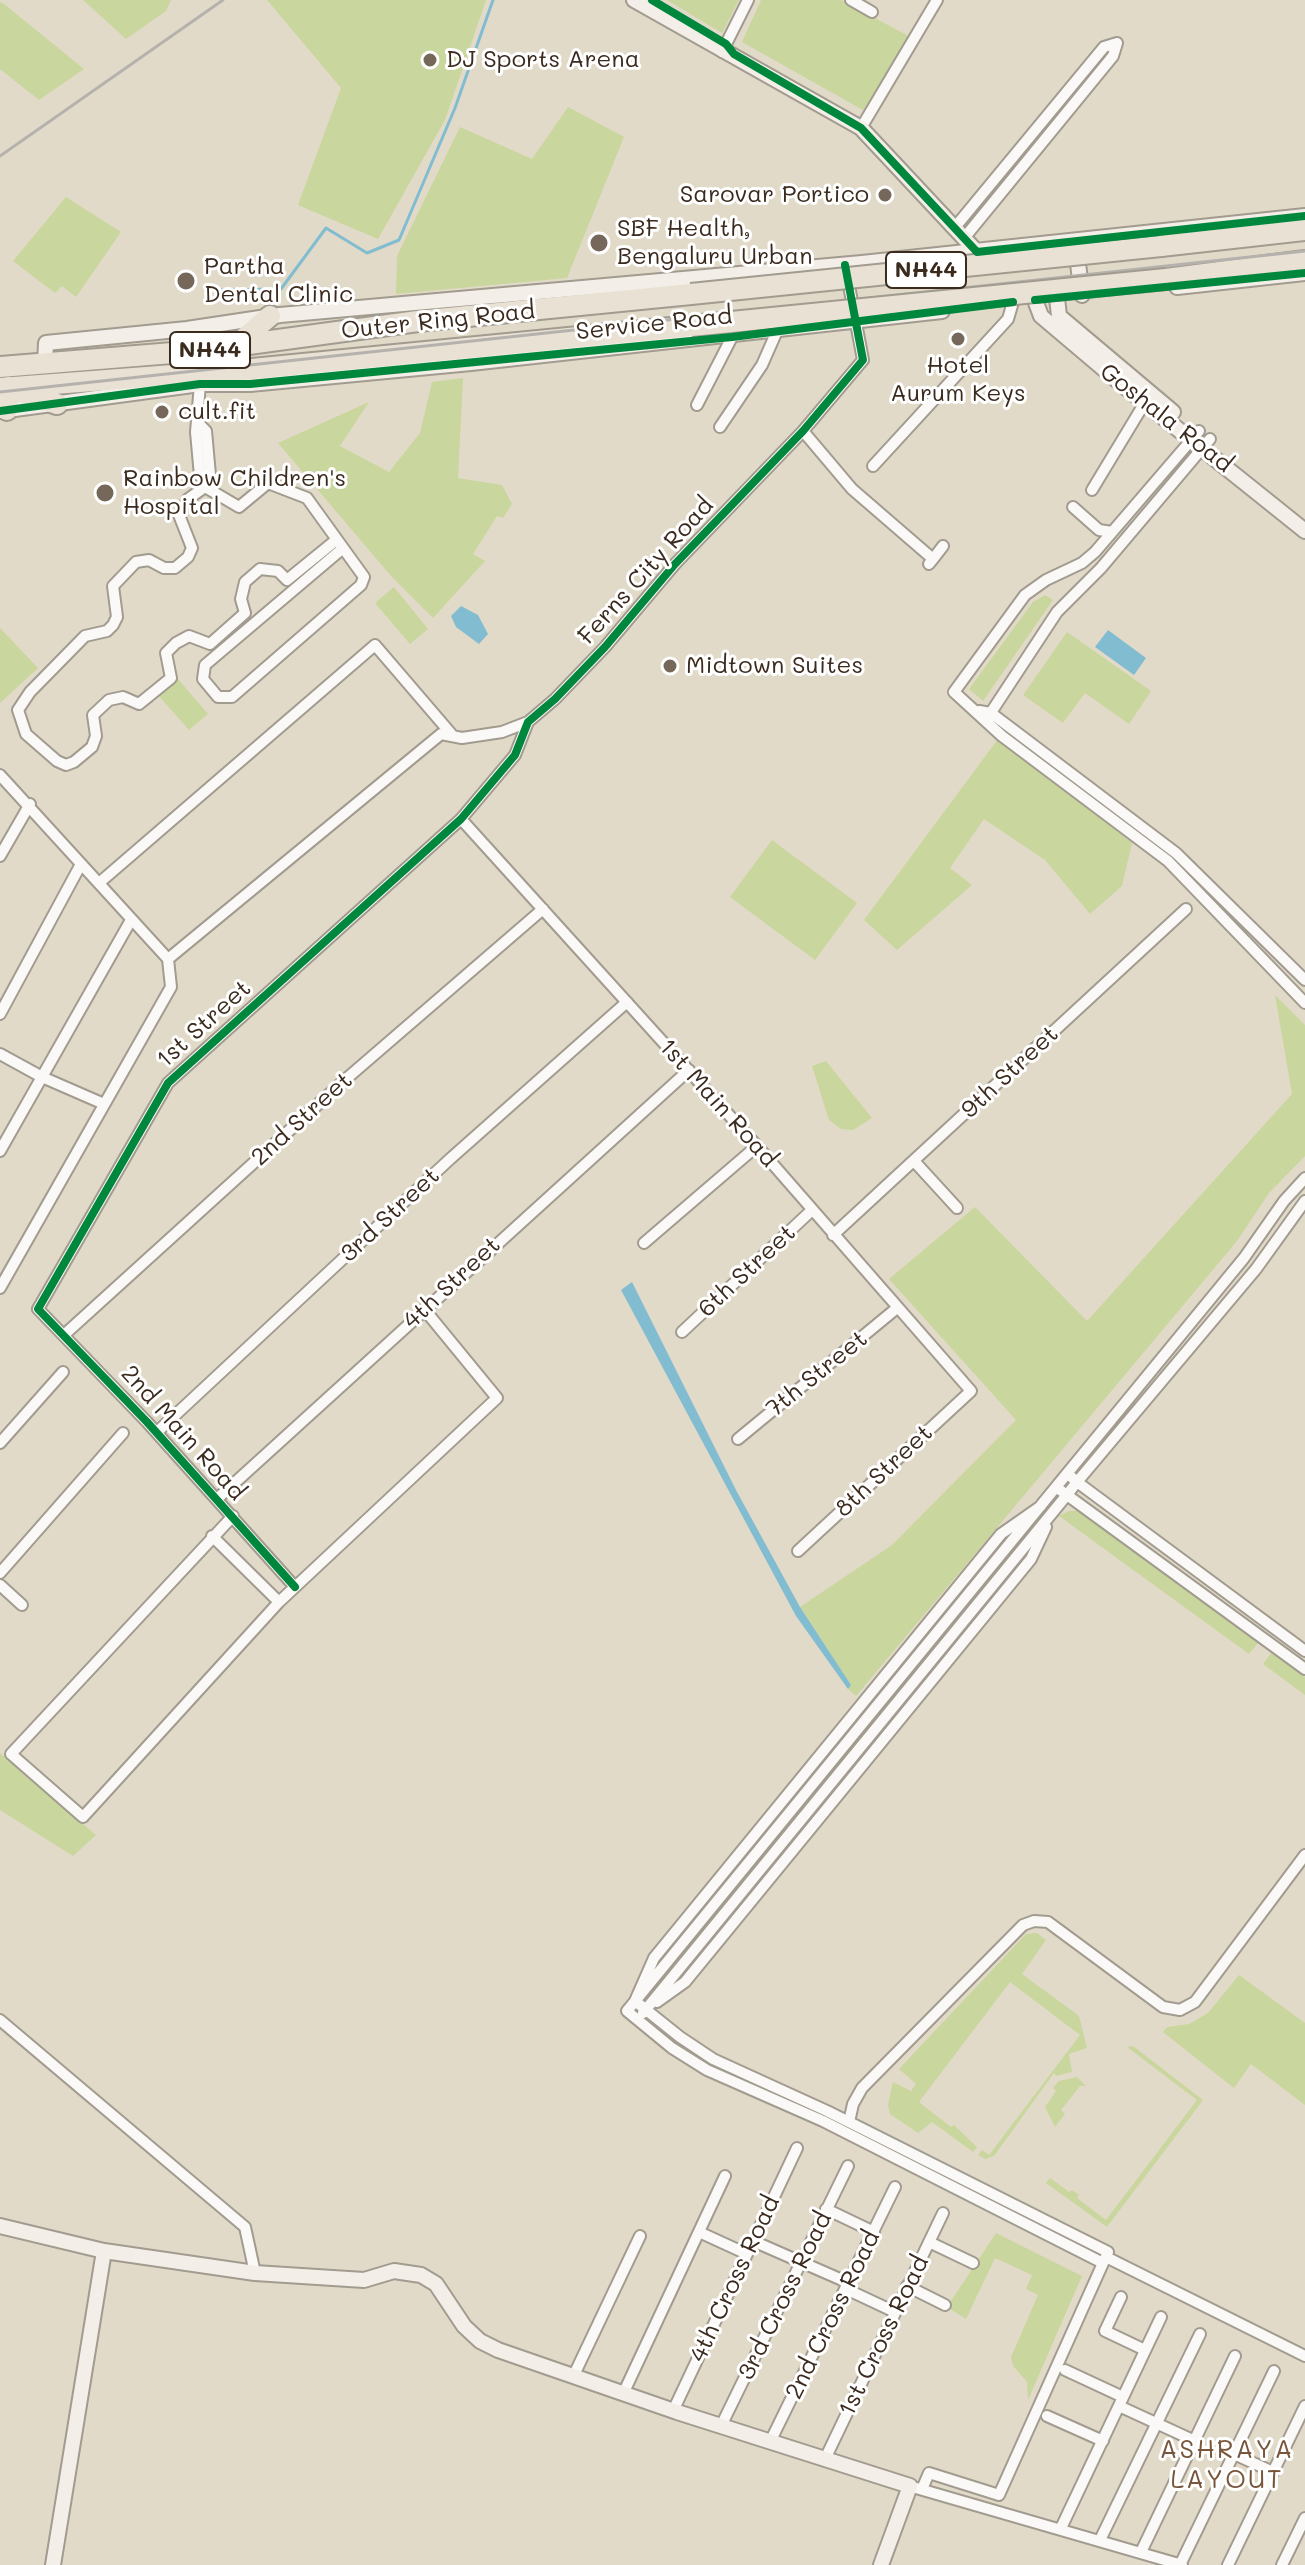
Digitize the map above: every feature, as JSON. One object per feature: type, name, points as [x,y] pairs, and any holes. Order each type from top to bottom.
[{"type":"highway","name":"Outer Ring Road","points":[[0,367],[235,346],[418,321],[1305,230]]},
{"type":"highway","name":"Outer Ring Road","points":[[4,387],[252,369],[1166,279],[1305,261]]},
{"type":"highway","points":[[235,346],[270,316]]},
{"type":"highway","points":[[3,410],[4,387],[57,404]]},
{"type":"street","points":[[634,0],[861,128],[977,252]]},
{"type":"street","points":[[652,0],[727,50]]},
{"type":"street","points":[[727,50],[748,0]]},
{"type":"street","points":[[851,0],[872,12]]},
{"type":"street","points":[[861,128],[937,0]]},
{"type":"street","points":[[1117,43],[1113,56],[960,232],[1104,47],[1117,43]]},
{"type":"street","name":"Service Road","points":[[45,363],[46,343],[187,329],[270,316],[845,265],[1305,216]]},
{"type":"street","points":[[1075,240],[1082,295]]},
{"type":"street","name":"Ferns City Road","points":[[473,805],[515,755],[528,722],[555,699],[675,564],[803,431],[863,360],[845,265]]},
{"type":"street","name":"Service Road","points":[[3,410],[200,384],[250,384],[732,337],[1013,302],[1305,273]]},
{"type":"street","name":"Goshala Road","points":[[1057,298],[1059,316],[1148,398]]},
{"type":"street","name":"Goshala Road","points":[[1035,300],[1041,316],[1305,515]]},
{"type":"street","points":[[873,466],[1008,319],[1013,302]]},
{"type":"street","points":[[720,427],[762,365],[777,331]]},
{"type":"street","points":[[697,405],[732,337]]},
{"type":"street","points":[[200,384],[199,424],[206,431],[210,475],[206,485],[188,499],[179,515],[192,548],[188,557],[175,568],[164,568],[149,560],[136,562],[113,586],[117,617],[113,625],[107,631],[85,636],[30,692],[18,710],[26,734],[57,761],[66,765],[74,762],[92,747],[96,736],[93,715],[109,700],[123,697],[139,704],[171,678],[166,653],[176,643],[189,636],[210,644],[245,613],[241,599],[245,582],[260,569],[278,571],[287,580],[339,545]]},
{"type":"street","points":[[1092,490],[1148,398]]},
{"type":"street","points":[[803,431],[852,489],[931,562],[943,546]]},
{"type":"street","points":[[1202,439],[1082,563],[1046,580],[1025,595],[954,692],[1176,853],[1305,980]]},
{"type":"street","points":[[988,717],[1057,612],[1101,568],[1202,439]]},
{"type":"street","name":"Goshala Road","points":[[1202,439],[1305,531]]},
{"type":"street","points":[[206,485],[239,507],[268,483],[307,498],[339,545],[363,571],[361,585],[226,699],[218,697],[201,673],[205,665],[339,545]]},
{"type":"street","points":[[1073,507],[1099,530],[1112,532]]},
{"type":"street","points":[[227,629],[236,638]]},
{"type":"street","points":[[99,883],[375,645],[453,736]]},
{"type":"street","points":[[988,717],[1168,861],[1305,1003]]},
{"type":"street","points":[[168,959],[441,734],[462,738],[502,732],[528,722]]},
{"type":"street","points":[[0,775],[30,804],[168,959],[171,987],[0,1288]]},
{"type":"street","points":[[0,856],[30,804]]},
{"type":"street","name":"1st Street","points":[[38,1309],[168,1083],[473,805]]},
{"type":"street","name":"1st Main Road","points":[[461,819],[757,1146],[971,1391]]},
{"type":"street","points":[[0,1014],[81,864]]},
{"type":"street","name":"2nd Street","points":[[65,1334],[346,1079],[543,909]]},
{"type":"street","name":"9th Street","points":[[833,1235],[1186,909]]},
{"type":"street","points":[[0,1151],[131,920]]},
{"type":"street","name":"3rd Street","points":[[157,1432],[450,1159],[627,1002]]},
{"type":"street","points":[[0,1054],[42,1077],[104,1104]]},
{"type":"street","name":"4th Street","points":[[218,1498],[689,1070]]},
{"type":"street","points":[[644,1243],[757,1146]]},
{"type":"street","points":[[914,1161],[957,1208]]},
{"type":"street","points":[[1305,1178],[1068,1474],[627,2011],[707,2070],[823,2121],[1305,2356]]},
{"type":"street","points":[[637,2020],[1077,1482],[1256,1269],[1305,1201]]},
{"type":"street","name":"6th Street","points":[[682,1332],[812,1210]]},
{"type":"street","name":"7th Street","points":[[738,1439],[897,1308]]},
{"type":"street","name":"2nd Main Road","points":[[38,1309],[157,1432],[295,1587]]},
{"type":"street","points":[[233,1516],[11,1754],[83,1817],[279,1602],[497,1398],[424,1309]]},
{"type":"street","points":[[0,1443],[63,1372]]},
{"type":"street","name":"8th Street","points":[[798,1551],[971,1391]]},
{"type":"street","points":[[0,1573],[123,1433]]},
{"type":"street","points":[[1068,1474],[1305,1651]]},
{"type":"street","points":[[1056,1487],[1305,1669]]},
{"type":"street","points":[[635,2001],[654,1958],[1001,1534],[1041,1506]]},
{"type":"street","points":[[645,2010],[685,1982],[1031,1559],[1051,1514]]},
{"type":"street","points":[[212,1536],[279,1602]]},
{"type":"street","points":[[0,1585],[22,1605]]},
{"type":"street","points":[[849,2122],[853,2104],[862,2088],[1023,1925],[1034,1921],[1048,1922],[1163,2007],[1180,2010],[1195,2002],[1305,1855]]},
{"type":"street","points":[[635,2001],[713,2059],[849,2122],[1106,2257]]},
{"type":"street","points":[[0,2020],[245,2227],[255,2273]]},
{"type":"street","name":"4th Cross Road","points":[[673,2411],[797,2148]]},
{"type":"street","name":"3rd Cross Road","points":[[721,2426],[848,2166]]},
{"type":"street","points":[[623,2394],[725,2176]]},
{"type":"street","name":"2nd Cross Road","points":[[770,2442],[895,2187]]},
{"type":"street","points":[[826,2209],[874,2232]]},
{"type":"street","name":"1st Cross Road","points":[[825,2459],[943,2213]]},
{"type":"street","points":[[0,2226],[104,2251],[255,2273],[364,2280],[394,2271],[419,2274],[436,2284],[464,2326],[480,2341],[573,2377],[916,2488],[1181,2565],[1274,2371]]},
{"type":"street","points":[[699,2232],[747,2254]]},
{"type":"street","points":[[573,2377],[640,2236]]},
{"type":"street","points":[[753,2241],[801,2262],[895,2312]]},
{"type":"street","points":[[929,2242],[973,2263]]},
{"type":"street","points":[[53,2565],[104,2251]]},
{"type":"street","points":[[881,2565],[916,2488],[929,2473],[999,2495],[1106,2257]]},
{"type":"street","points":[[907,2286],[945,2305]]},
{"type":"street","points":[[1121,2297],[1105,2331],[1145,2350]]},
{"type":"street","points":[[1061,2528],[1161,2317]]},
{"type":"street","points":[[1100,2540],[1200,2334]]},
{"type":"street","points":[[1141,2552],[1235,2356]]},
{"type":"street","points":[[1065,2370],[1156,2424],[1195,2441]]},
{"type":"street","points":[[1228,2565],[1305,2406]]},
{"type":"street","points":[[1047,2416],[1103,2441]]},
{"type":"street","points":[[1234,2454],[1273,2472]]},
{"type":"street","points":[[1282,2565],[1305,2518]]},
{"type":"green space","points":[[83,0],[171,0],[166,11],[126,39]]},
{"type":"green space","points":[[267,0],[486,0],[445,120],[378,239],[298,205],[341,88]]},
{"type":"green space","points":[[667,0],[739,0],[722,33]]},
{"type":"green space","points":[[761,0],[841,0],[916,40],[863,110],[742,42]]},
{"type":"green space","points":[[0,2],[84,69],[39,100],[0,69]]},
{"type":"green space","points":[[568,107],[624,137],[567,278],[396,294],[397,256],[460,127],[532,159]]},
{"type":"green space","points":[[66,197],[121,232],[76,297],[62,286],[55,293],[13,261]]},
{"type":"green space","points":[[463,378],[458,478],[502,485],[512,504],[503,518],[497,516],[473,554],[485,561],[433,618],[391,576],[278,443],[369,402],[340,446],[389,472],[420,433],[432,382]]},
{"type":"green space","points":[[394,587],[428,629],[410,644],[375,603]]},
{"type":"green space","points":[[1045,595],[1053,600],[983,701],[969,689],[1033,602]]},
{"type":"green space","points":[[0,628],[38,668],[0,703]]},
{"type":"green space","points":[[1067,632],[1151,691],[1129,724],[1085,693],[1063,723],[1023,695]]},
{"type":"green space","points":[[177,678],[208,714],[189,730],[158,695]]},
{"type":"green space","points":[[998,739],[1132,843],[1122,886],[1090,914],[1045,860],[984,819],[950,868],[972,885],[897,950],[864,920]]},
{"type":"green space","points":[[772,840],[857,903],[815,960],[730,897]]},
{"type":"green space","points":[[1275,995],[1305,1025],[1305,1156],[1269,1193],[1237,1241],[856,1696],[848,1689],[851,1685],[800,1607],[892,1545],[1016,1420],[889,1279],[975,1207],[1087,1321],[1292,1094]]},
{"type":"green space","points":[[826,1061],[872,1118],[853,1130],[841,1129],[829,1120],[812,1066]]},
{"type":"green space","points":[[1069,1511],[1079,1511],[1258,1643],[1249,1654],[1059,1516]]},
{"type":"green space","points":[[1271,1653],[1305,1677],[1305,1695],[1263,1664]]},
{"type":"green space","points":[[0,1753],[96,1835],[73,1856],[0,1810]]},
{"type":"green space","points":[[1037,1933],[1046,1940],[1022,1974],[1079,2016],[1087,2048],[1069,2054],[1072,2072],[1056,2076],[1054,2073],[994,2156],[985,2159],[978,2155],[982,2150],[989,2155],[1080,2035],[1010,1982],[919,2102],[951,2127],[954,2125],[977,2147],[973,2152],[932,2122],[918,2133],[890,2114],[888,2105],[893,2082],[911,2091],[916,2084],[899,2069],[1026,1934]]},
{"type":"green space","points":[[1239,1975],[1305,2023],[1305,2105],[1251,2064],[1234,2088],[1163,2032],[1167,2027],[1189,2024],[1208,2013]]},
{"type":"green space","points":[[1133,2046],[1203,2100],[1107,2227],[1046,2183],[1050,2178],[1069,2192],[1072,2190],[1079,2195],[1077,2198],[1106,2220],[1197,2100],[1127,2047]]},
{"type":"green space","points":[[1077,2077],[1086,2086],[1080,2086],[1061,2110],[1065,2114],[1055,2127],[1045,2107],[1056,2091],[1053,2088],[1059,2081]]},
{"type":"green space","points":[[996,2233],[1082,2276],[1028,2400],[1027,2382],[1013,2366],[1011,2357],[1038,2295],[1026,2289],[1032,2275],[995,2258],[966,2319],[947,2307]]},
{"type":"water","points":[[461,606],[478,615],[488,634],[479,644],[456,627],[451,616]]},
{"type":"water","points":[[1108,630],[1146,658],[1134,675],[1095,647]]},
{"type":"water","points":[[632,1282],[737,1492],[800,1607],[851,1685],[848,1689],[796,1616],[621,1290]]},
{"type":"waterway","points":[[212,290],[281,289],[326,228],[367,253],[399,240],[455,108],[493,0]]},
{"type":"railway","points":[[0,156],[223,0]]},
{"type":"railway","points":[[0,392],[1305,251]]},
{"type":"cycle path","points":[[652,0],[726,44],[734,54],[861,128],[977,252],[1305,216]]},
{"type":"cycle path","points":[[295,1587],[147,1422],[38,1309],[168,1083],[461,819],[515,755],[528,722],[605,647],[675,564],[803,431],[863,360],[845,265]]},
{"type":"cycle path","points":[[1035,300],[1305,273]]},
{"type":"cycle path","points":[[0,411],[200,384],[250,384],[732,337],[1013,302]]},
{"type":"place","name":"DJ Sports Arena","points":[[430,60]]},
{"type":"place","name":"Sarovar Portico","points":[[885,195]]},
{"type":"place","name":"SBF Health, Bengaluru Urban","points":[[599,243]]},
{"type":"place","name":"Partha Dental Clinic","points":[[186,281]]},
{"type":"place","name":"Hotel Aurum Keys","points":[[958,339]]},
{"type":"place","name":"cult.fit","points":[[162,412]]},
{"type":"place","name":"Rainbow Children's Hospital","points":[[105,493]]},
{"type":"place","name":"Midtown Suites","points":[[670,666]]},
{"type":"district","name":"ASHRAYA LAYOUT","points":[[1227,2465]]}]
